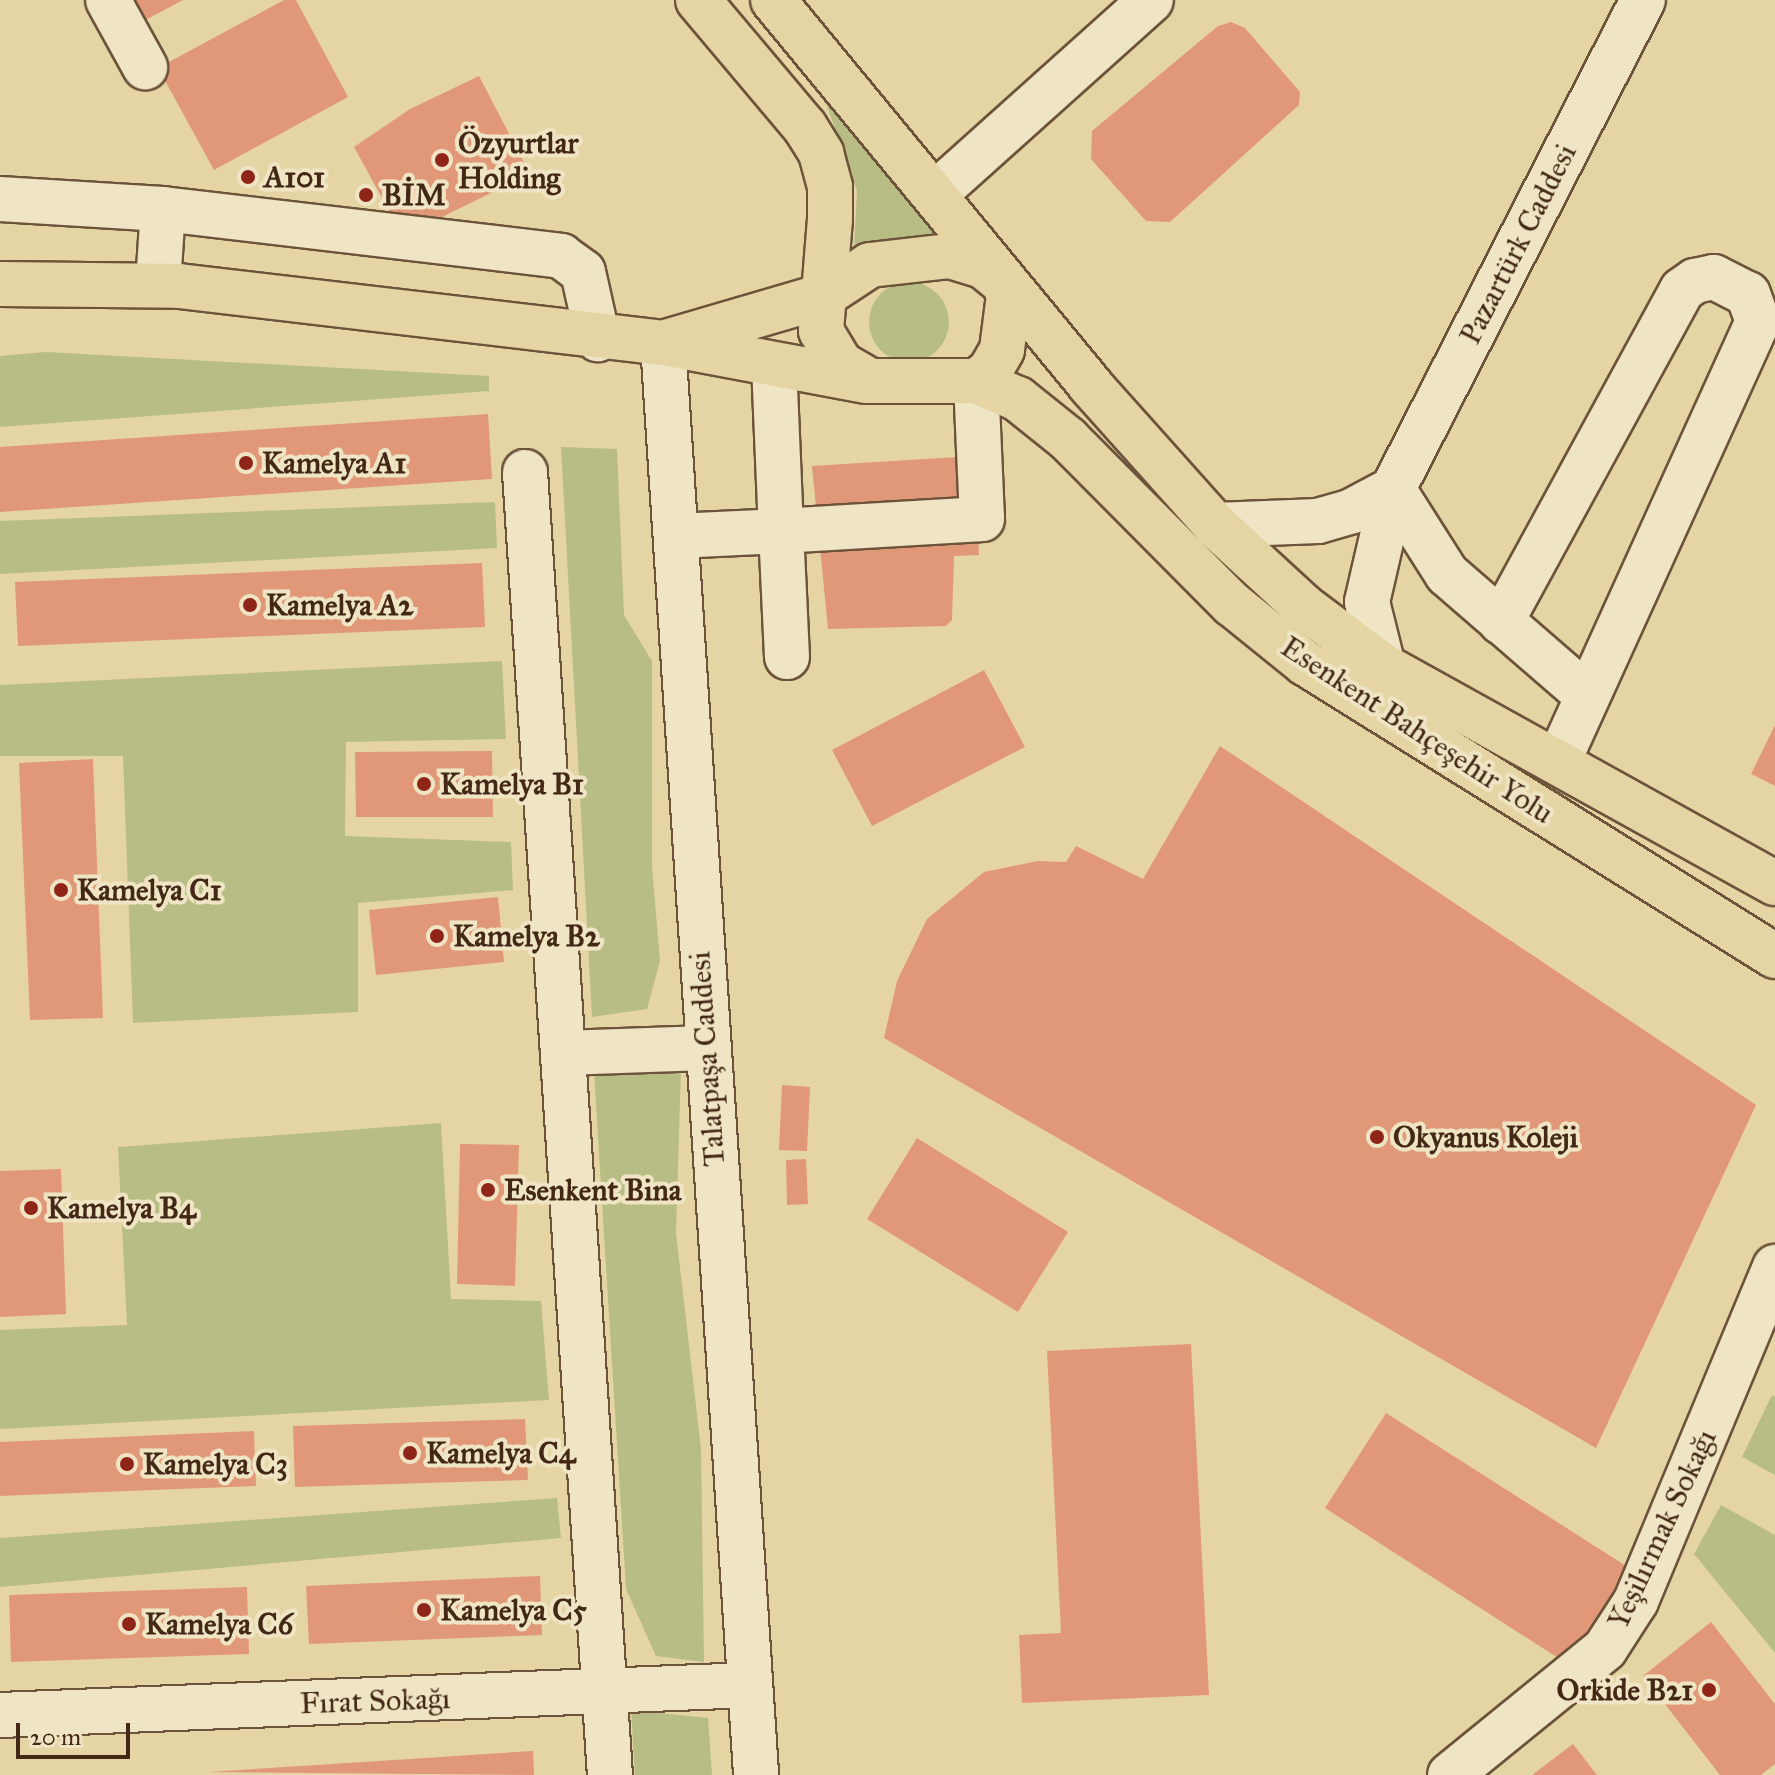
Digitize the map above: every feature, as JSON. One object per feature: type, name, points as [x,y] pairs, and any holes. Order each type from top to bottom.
[{"type":"main road","name":"Esenkent Bahçeşehir Yolu","points":[[698,0],[805,127],[821,153],[830,187],[821,331],[828,349],[855,375],[880,382],[976,381],[1005,391],[1055,427],[1232,604],[1305,663],[1775,956]]},
{"type":"main road","name":"Esenkent Bahçeşehir Yolu","points":[[773,0],[935,194],[1003,282],[1215,525],[1303,606],[1383,666],[1775,883]]},
{"type":"main road","name":"Esenkent Bahçeşehir Yolu","points":[[823,296],[870,265],[922,256],[972,261],[1003,282]]},
{"type":"main road","points":[[976,381],[990,371],[1006,335],[1010,304],[1003,282]]},
{"type":"main road","points":[[0,284],[158,284],[598,339],[663,343],[880,382]]},
{"type":"main road","points":[[663,343],[823,296]]},
{"type":"street","points":[[108,0],[145,67]]},
{"type":"street","points":[[935,194],[1151,0]]},
{"type":"street","name":"Pazartürk Caddesi","points":[[1383,666],[1367,602],[1393,489],[1643,0]]},
{"type":"street","points":[[0,199],[163,209],[561,256],[577,265],[587,280],[598,339]]},
{"type":"street","points":[[158,284],[163,209]]},
{"type":"street","points":[[1501,622],[1682,290],[1695,281],[1714,277],[1748,294],[1758,321],[1558,762]]},
{"type":"street","name":"Talatpaşa Caddesi","points":[[663,343],[706,1048],[756,1775]]},
{"type":"street","points":[[774,365],[787,657]]},
{"type":"street","points":[[676,536],[982,519],[976,381]]},
{"type":"street","points":[[525,472],[610,1775]]},
{"type":"street","points":[[1215,525],[1318,521],[1352,511],[1393,489],[1440,565],[1588,696]]},
{"type":"street","points":[[563,1053],[706,1048]]},
{"type":"street","name":"Yeşilırmak Sokağı","points":[[1450,1775],[1605,1649],[1636,1601],[1775,1267]]},
{"type":"street","name":"Fırat Sokağı","points":[[0,1715],[750,1685]]},
{"type":"green space","points":[[826,103],[952,242],[854,249],[857,191]]},
{"type":"green space","points":[[901,282],[917,282],[931,288],[943,300],[949,322],[943,344],[931,356],[917,362],[901,362],[887,356],[875,344],[869,330],[869,314],[875,300],[887,288]]},
{"type":"green space","points":[[46,352],[489,376],[489,391],[0,427],[0,356]]},
{"type":"green space","points":[[561,447],[617,449],[624,615],[652,661],[652,866],[660,961],[647,1009],[592,1017]]},
{"type":"green space","points":[[495,502],[497,548],[0,574],[0,521]]},
{"type":"green space","points":[[502,661],[506,739],[346,742],[345,836],[511,842],[513,890],[358,903],[358,1012],[133,1023],[123,756],[0,756],[0,685]]},
{"type":"green space","points":[[681,1069],[676,1233],[701,1449],[704,1662],[656,1656],[626,1589],[594,1073]]},
{"type":"green space","points":[[441,1123],[451,1299],[541,1301],[549,1400],[0,1429],[0,1330],[127,1325],[118,1147]]},
{"type":"green space","points":[[1772,1395],[1775,1397],[1775,1475],[1742,1457]]},
{"type":"green space","points":[[557,1498],[561,1538],[0,1587],[0,1538]]},
{"type":"green space","points":[[1721,1505],[1775,1535],[1775,1653],[1694,1554]]},
{"type":"green space","points":[[631,1710],[708,1718],[712,1775],[635,1775]]},
{"type":"building","points":[[127,0],[183,0],[140,23]]},
{"type":"building","points":[[284,0],[296,0],[348,97],[214,170],[158,68]]},
{"type":"building","points":[[1231,22],[1245,28],[1300,92],[1299,105],[1170,222],[1146,221],[1091,159],[1092,131],[1218,26]]},
{"type":"building","name":"Özyurtlar Holding","points":[[479,76],[530,174],[403,236],[354,147],[410,109]]},
{"type":"building","name":"Kamelya A1","points":[[488,414],[492,479],[0,512],[0,447]]},
{"type":"building","points":[[973,456],[979,555],[954,556],[952,620],[946,626],[828,629],[812,466]]},
{"type":"building","name":"Kamelya A2","points":[[482,563],[485,627],[18,646],[15,582]]},
{"type":"building","points":[[984,670],[1025,747],[872,826],[832,750]]},
{"type":"building","points":[[1775,725],[1775,786],[1751,774]]},
{"type":"building","points":[[1220,746],[1756,1105],[1596,1448],[884,1038],[897,981],[927,919],[984,872],[1038,861],[1066,862],[1076,846],[1143,879]]},
{"type":"building","name":"Kamelya B1","points":[[492,751],[493,817],[356,817],[355,752]]},
{"type":"building","name":"Kamelya C1","points":[[93,759],[103,1018],[30,1020],[19,763]]},
{"type":"building","name":"Kamelya B2","points":[[498,897],[504,962],[376,975],[369,910]]},
{"type":"building","points":[[782,1085],[810,1087],[807,1151],[779,1150]]},
{"type":"building","points":[[917,1138],[1068,1232],[1018,1312],[867,1219]]},
{"type":"building","name":"Esenkent Bina","points":[[460,1144],[519,1145],[515,1286],[457,1284]]},
{"type":"building","points":[[806,1159],[808,1204],[787,1205],[786,1160]]},
{"type":"building","name":"Kamelya B4","points":[[61,1169],[66,1314],[0,1317],[0,1171]]},
{"type":"building","points":[[1191,1344],[1209,1695],[1022,1703],[1019,1635],[1061,1633],[1047,1351]]},
{"type":"building","points":[[1386,1413],[1634,1571],[1572,1667],[1325,1508]]},
{"type":"building","name":"Kamelya C4","points":[[525,1419],[528,1480],[295,1487],[293,1426]]},
{"type":"building","name":"Kamelya C3","points":[[254,1431],[256,1486],[0,1496],[0,1442]]},
{"type":"building","name":"Kamelya C5","points":[[540,1576],[542,1635],[309,1644],[306,1586]]},
{"type":"building","name":"Kamelya C6","points":[[247,1587],[249,1654],[11,1662],[9,1595]]},
{"type":"building","name":"Orkide B21","points":[[1711,1622],[1775,1704],[1775,1764],[1761,1775],[1720,1775],[1643,1676]]},
{"type":"building","points":[[1573,1744],[1597,1775],[1532,1775]]},
{"type":"building","points":[[533,1751],[534,1775],[208,1772]]},
{"type":"place","name":"Özyurtlar Holding","points":[[442,160]]},
{"type":"place","name":"A101","points":[[248,177]]},
{"type":"place","name":"BİM","points":[[366,195]]},
{"type":"place","name":"Kamelya A1","points":[[246,463]]},
{"type":"place","name":"Kamelya A2","points":[[250,605]]},
{"type":"place","name":"Kamelya B1","points":[[424,784]]},
{"type":"place","name":"Kamelya C1","points":[[61,890]]},
{"type":"place","name":"Kamelya B2","points":[[437,936]]},
{"type":"place","name":"Okyanus Koleji","points":[[1377,1137]]},
{"type":"place","name":"Esenkent Bina","points":[[488,1190]]},
{"type":"place","name":"Kamelya B4","points":[[31,1208]]},
{"type":"place","name":"Kamelya C4","points":[[410,1453]]},
{"type":"place","name":"Kamelya C3","points":[[127,1464]]},
{"type":"place","name":"Kamelya C5","points":[[424,1610]]},
{"type":"place","name":"Kamelya C6","points":[[129,1624]]},
{"type":"place","name":"Orkide B21","points":[[1709,1690]]}]
